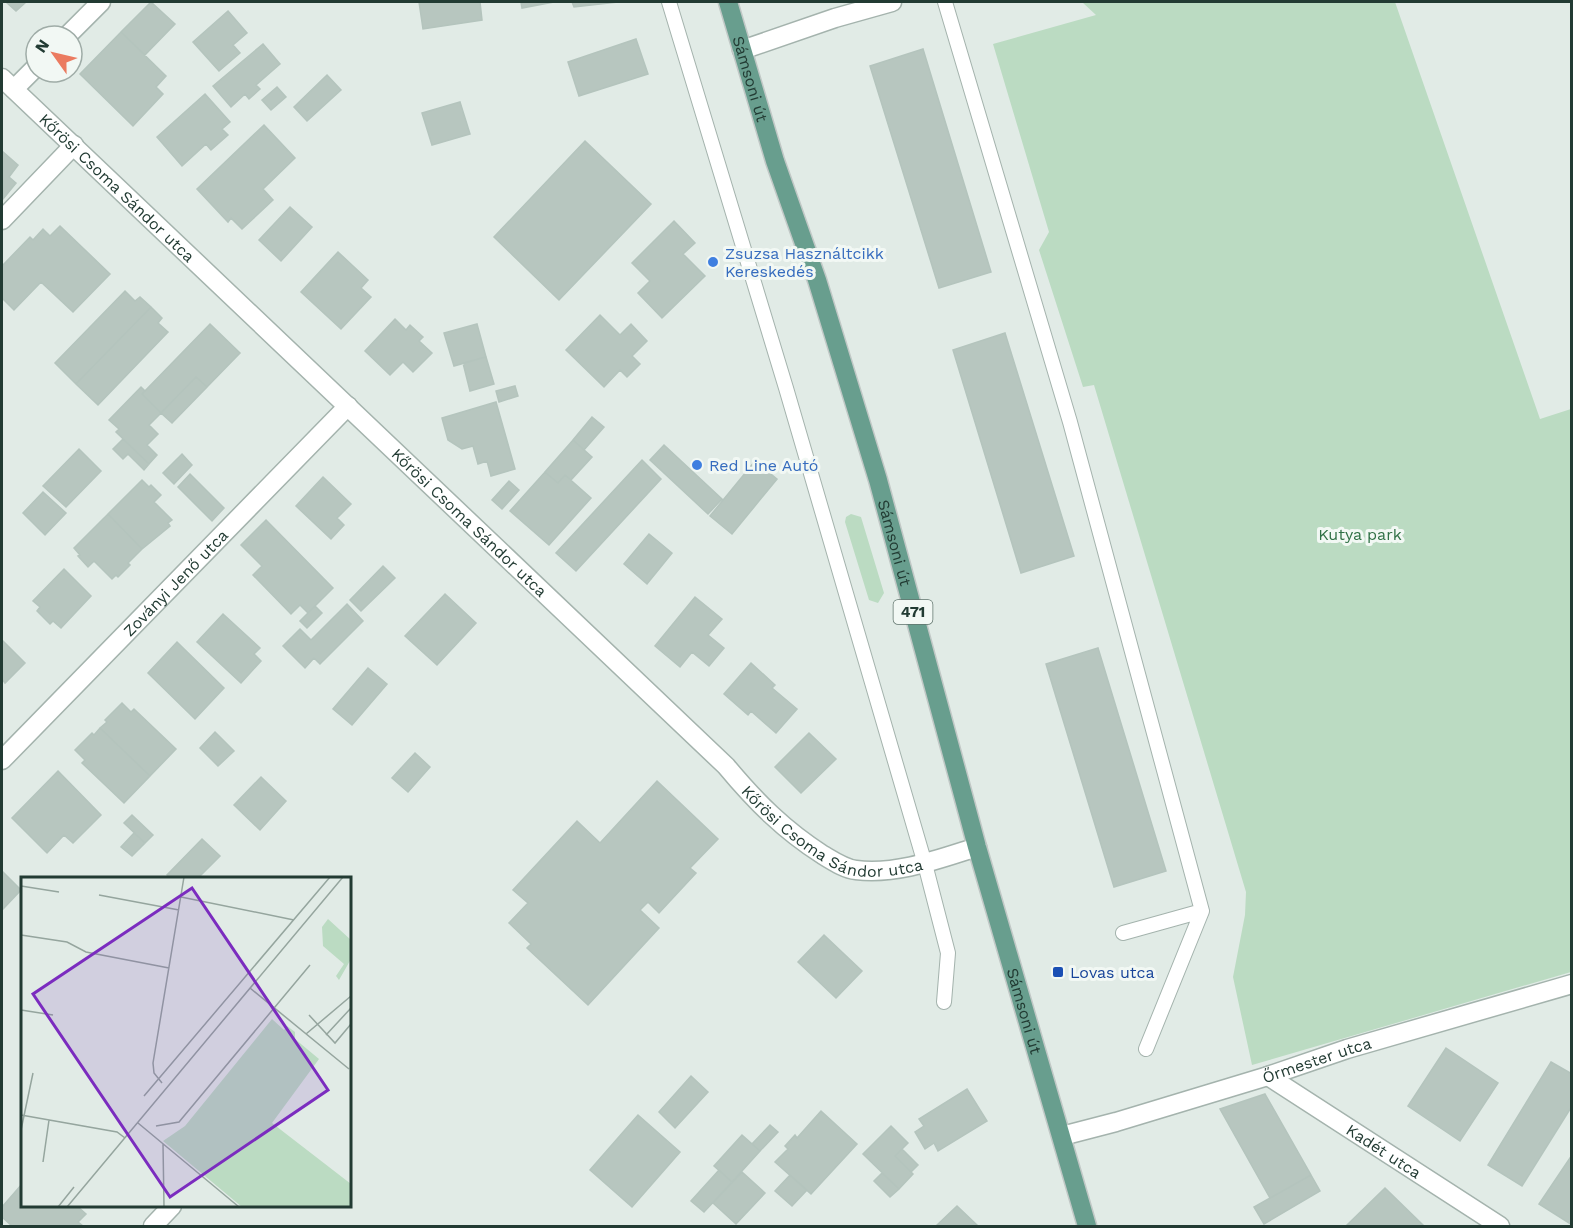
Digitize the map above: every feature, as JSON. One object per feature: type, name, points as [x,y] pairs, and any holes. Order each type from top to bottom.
[{"type":"main road","name":"Sámsoni út","points":[[728,2],[775,161],[817,280],[878,480],[977,847],[1087,1227]]},
{"type":"street","points":[[79,24],[101,2]]},
{"type":"street","points":[[742,50],[835,18],[892,2]]},
{"type":"street","points":[[8,83],[24,74]]},
{"type":"street","name":"Kőrösi Csoma Sándor utca","points":[[8,83],[726,766],[756,803],[797,838],[832,860],[855,870],[880,870],[925,864],[977,847]]},
{"type":"street","points":[[2,220],[74,145]]},
{"type":"street","name":"Zoványi Jenő utca","points":[[2,760],[348,406]]},
{"type":"street","name":"Őrmester utca","points":[[1062,1136],[1268,1076],[1347,1049],[1572,984]]},
{"type":"street","name":"Kadét utca","points":[[1268,1076],[1500,1227]]},
{"type":"street","points":[[153,1227],[171,1207]]},
{"type":"lane","points":[[669,2],[786,388],[925,864],[948,953],[944,1002]]},
{"type":"lane","points":[[945,2],[1082,466],[1202,911],[1146,1049]]},
{"type":"lane","points":[[1123,933],[1202,911]]},
{"type":"green space","name":"Kutya park","points":[[1082,2],[1395,2],[1540,419],[1571,409],[1571,972],[1252,1065],[1233,977],[1245,915],[1246,892],[1094,385],[1083,387],[1039,250],[1049,232],[993,44],[1096,15]]},
{"type":"green space","points":[[851,514],[861,517],[884,593],[878,603],[869,600],[845,522],[846,517]]},
{"type":"building","points":[[6,2],[26,2],[16,11]]},
{"type":"building","points":[[151,2],[175,24],[145,55],[121,32]]},
{"type":"building","points":[[419,2],[480,2],[482,20],[423,29]]},
{"type":"building","points":[[521,2],[554,2],[522,8]]},
{"type":"building","points":[[572,2],[618,2],[574,7]]},
{"type":"building","points":[[228,11],[247,33],[233,45],[240,53],[219,71],[193,42]]},
{"type":"building","points":[[121,32],[166,76],[156,87],[163,94],[133,126],[84,78],[84,70]]},
{"type":"building","points":[[636,39],[648,74],[579,96],[568,62]]},
{"type":"building","points":[[263,44],[280,64],[256,85],[260,89],[249,99],[245,94],[231,107],[213,86]]},
{"type":"building","points":[[923,49],[991,272],[939,288],[870,66]]},
{"type":"building","points":[[327,75],[341,90],[307,121],[294,107]]},
{"type":"building","points":[[277,87],[286,97],[271,110],[262,100]]},
{"type":"building","points":[[205,94],[230,122],[222,129],[228,135],[211,150],[206,144],[182,166],[157,137]]},
{"type":"building","points":[[460,102],[470,134],[432,145],[422,113]]},
{"type":"building","points":[[264,125],[295,158],[263,189],[273,200],[242,229],[231,218],[228,222],[197,189]]},
{"type":"building","points":[[585,141],[651,204],[559,300],[494,237]]},
{"type":"building","points":[[2,151],[18,165],[9,177],[16,183],[3,199]]},
{"type":"building","points":[[290,207],[312,227],[281,261],[259,240]]},
{"type":"building","points":[[674,221],[695,243],[683,254],[705,276],[662,318],[638,293],[650,281],[632,263]]},
{"type":"building","points":[[60,226],[110,274],[73,312],[41,282],[14,310],[2,298],[2,266],[30,237],[33,240],[43,229],[50,236]]},
{"type":"building","points":[[338,252],[368,280],[361,288],[371,297],[341,329],[301,292]]},
{"type":"building","points":[[125,291],[135,301],[140,297],[151,307],[76,384],[55,363]]},
{"type":"building","points":[[151,307],[162,318],[158,323],[168,332],[98,405],[76,384]]},
{"type":"building","points":[[600,315],[620,335],[631,324],[647,341],[632,356],[640,364],[627,377],[620,370],[604,387],[566,350]]},
{"type":"building","points":[[395,319],[406,330],[410,325],[423,337],[419,341],[432,353],[413,372],[403,362],[390,375],[365,351]]},
{"type":"building","points":[[210,324],[240,353],[207,387],[196,377],[161,413],[142,394]]},
{"type":"building","points":[[477,324],[486,357],[454,366],[444,333]]},
{"type":"building","points":[[1005,333],[1074,556],[1021,573],[953,350]]},
{"type":"building","points":[[486,357],[494,384],[470,391],[463,363]]},
{"type":"building","points":[[196,377],[207,387],[172,423],[161,413]]},
{"type":"building","points":[[515,386],[518,396],[499,402],[496,391]]},
{"type":"building","points":[[141,387],[145,391],[142,394],[161,413],[149,425],[158,434],[147,445],[157,455],[149,464],[116,432],[119,429],[109,420]]},
{"type":"building","points":[[496,402],[515,469],[491,476],[487,461],[478,464],[473,446],[462,449],[448,440],[442,418]]},
{"type":"building","points":[[592,417],[604,427],[584,450],[573,440]]},
{"type":"building","points":[[123,439],[149,464],[144,470],[128,454],[123,459],[113,449]]},
{"type":"building","points":[[573,440],[592,457],[571,480],[565,475],[558,483],[545,472]]},
{"type":"building","points":[[664,445],[722,499],[708,514],[650,460]]},
{"type":"building","points":[[79,449],[101,471],[66,507],[43,486]]},
{"type":"building","points":[[182,454],[192,465],[174,484],[163,473]]},
{"type":"building","points":[[642,460],[661,479],[576,571],[556,553]]},
{"type":"building","points":[[755,461],[777,479],[732,534],[710,516]]},
{"type":"building","points":[[545,472],[558,483],[565,475],[591,498],[549,545],[510,511]]},
{"type":"building","points":[[190,474],[224,508],[212,521],[178,487]]},
{"type":"building","points":[[323,477],[351,504],[337,518],[344,525],[331,539],[296,506]]},
{"type":"building","points":[[142,480],[161,495],[154,502],[172,520],[168,523],[170,526],[142,549],[108,514]]},
{"type":"building","points":[[509,481],[519,490],[502,509],[492,500]]},
{"type":"building","points":[[43,492],[66,513],[45,535],[23,513]]},
{"type":"building","points":[[108,514],[142,549],[118,577],[116,575],[112,579],[94,561],[88,567],[74,548]]},
{"type":"building","points":[[266,520],[333,588],[308,613],[300,605],[291,614],[253,575],[262,566],[241,545]]},
{"type":"building","points":[[649,534],[672,553],[647,584],[624,564]]},
{"type":"building","points":[[383,566],[395,578],[361,611],[350,600]]},
{"type":"building","points":[[64,569],[91,596],[61,628],[53,621],[50,624],[37,611],[40,607],[33,601]]},
{"type":"building","points":[[445,594],[476,623],[437,665],[405,636]]},
{"type":"building","points":[[695,597],[722,619],[708,635],[724,648],[709,666],[692,652],[680,667],[655,646]]},
{"type":"building","points":[[347,604],[363,621],[320,664],[314,658],[305,668],[283,646],[300,629],[311,640]]},
{"type":"building","points":[[315,606],[322,613],[307,628],[300,621]]},
{"type":"building","points":[[223,614],[260,648],[254,654],[261,661],[241,683],[197,642]]},
{"type":"building","points":[[2,640],[25,663],[5,683],[2,679]]},
{"type":"building","points":[[177,642],[224,688],[195,719],[148,673]]},
{"type":"building","points":[[1098,648],[1166,871],[1114,887],[1046,664]]},
{"type":"building","points":[[751,663],[775,685],[772,688],[797,709],[776,733],[751,711],[748,715],[724,694]]},
{"type":"building","points":[[368,668],[387,684],[352,725],[333,709]]},
{"type":"building","points":[[122,703],[131,712],[134,709],[176,749],[150,776],[100,728]]},
{"type":"building","points":[[100,728],[150,776],[124,803],[82,763],[85,760],[75,750]]},
{"type":"building","points":[[215,732],[234,751],[218,766],[200,748]]},
{"type":"building","points":[[809,733],[836,759],[801,793],[775,767]]},
{"type":"building","points":[[415,753],[430,767],[408,792],[392,778]]},
{"type":"building","points":[[58,771],[101,815],[73,843],[64,835],[47,853],[12,818]]},
{"type":"building","points":[[261,777],[286,801],[260,830],[234,805]]},
{"type":"building","points":[[657,781],[718,839],[690,868],[696,873],[659,913],[648,902],[640,910],[659,928],[588,1005],[527,948],[531,944],[509,923],[528,903],[513,890],[577,821],[600,843]]},
{"type":"building","points":[[132,815],[153,835],[145,843],[124,823]]},
{"type":"building","points":[[134,833],[145,843],[132,856],[121,847]]},
{"type":"building","points":[[202,839],[220,856],[199,877],[170,877],[167,875]]},
{"type":"building","points":[[2,871],[21,890],[2,910]]},
{"type":"building","points":[[824,935],[862,971],[836,998],[798,962]]},
{"type":"building","points":[[1446,1048],[1498,1083],[1460,1141],[1408,1106]]},
{"type":"building","points":[[1551,1062],[1572,1074],[1572,1106],[1522,1186],[1488,1165]]},
{"type":"building","points":[[691,1076],[708,1092],[675,1128],[659,1112]]},
{"type":"building","points":[[967,1089],[987,1121],[938,1151],[934,1143],[925,1149],[915,1132],[924,1126],[919,1119]]},
{"type":"building","points":[[1265,1094],[1311,1175],[1270,1198],[1220,1109]]},
{"type":"building","points":[[821,1111],[857,1144],[811,1194],[775,1162],[788,1149],[785,1146],[795,1135],[797,1138]]},
{"type":"building","points":[[638,1115],[680,1152],[632,1207],[590,1170]]},
{"type":"building","points":[[770,1125],[778,1132],[760,1151],[752,1144]]},
{"type":"building","points":[[891,1126],[908,1143],[895,1156],[913,1174],[899,1189],[863,1154]]},
{"type":"building","points":[[742,1135],[760,1151],[732,1182],[714,1166]]},
{"type":"building","points":[[902,1149],[918,1165],[911,1172],[895,1156]]},
{"type":"building","points":[[1572,1155],[1572,1225],[1539,1204]]},
{"type":"building","points":[[719,1170],[732,1182],[704,1212],[691,1201]]},
{"type":"building","points":[[742,1172],[765,1193],[736,1224],[713,1203]]},
{"type":"building","points":[[882,1173],[899,1189],[890,1197],[874,1181]]},
{"type":"building","points":[[790,1175],[807,1190],[792,1206],[775,1191]]},
{"type":"building","points":[[1311,1175],[1320,1191],[1264,1224],[1254,1207]]},
{"type":"building","points":[[21,1185],[21,1207],[78,1207],[86,1214],[78,1222],[83,1226],[12,1226],[2,1217],[2,1207]]},
{"type":"building","points":[[1385,1188],[1424,1226],[1346,1226]]},
{"type":"building","points":[[957,1206],[978,1226],[936,1226]]},
{"type":"place","name":"Zsuzsa Használtcikk Kereskedés","points":[[713,262]]},
{"type":"place","name":"Red Line Autó","points":[[697,465]]},
{"type":"place","name":"Lovas utca","points":[[1058,972]]}]
